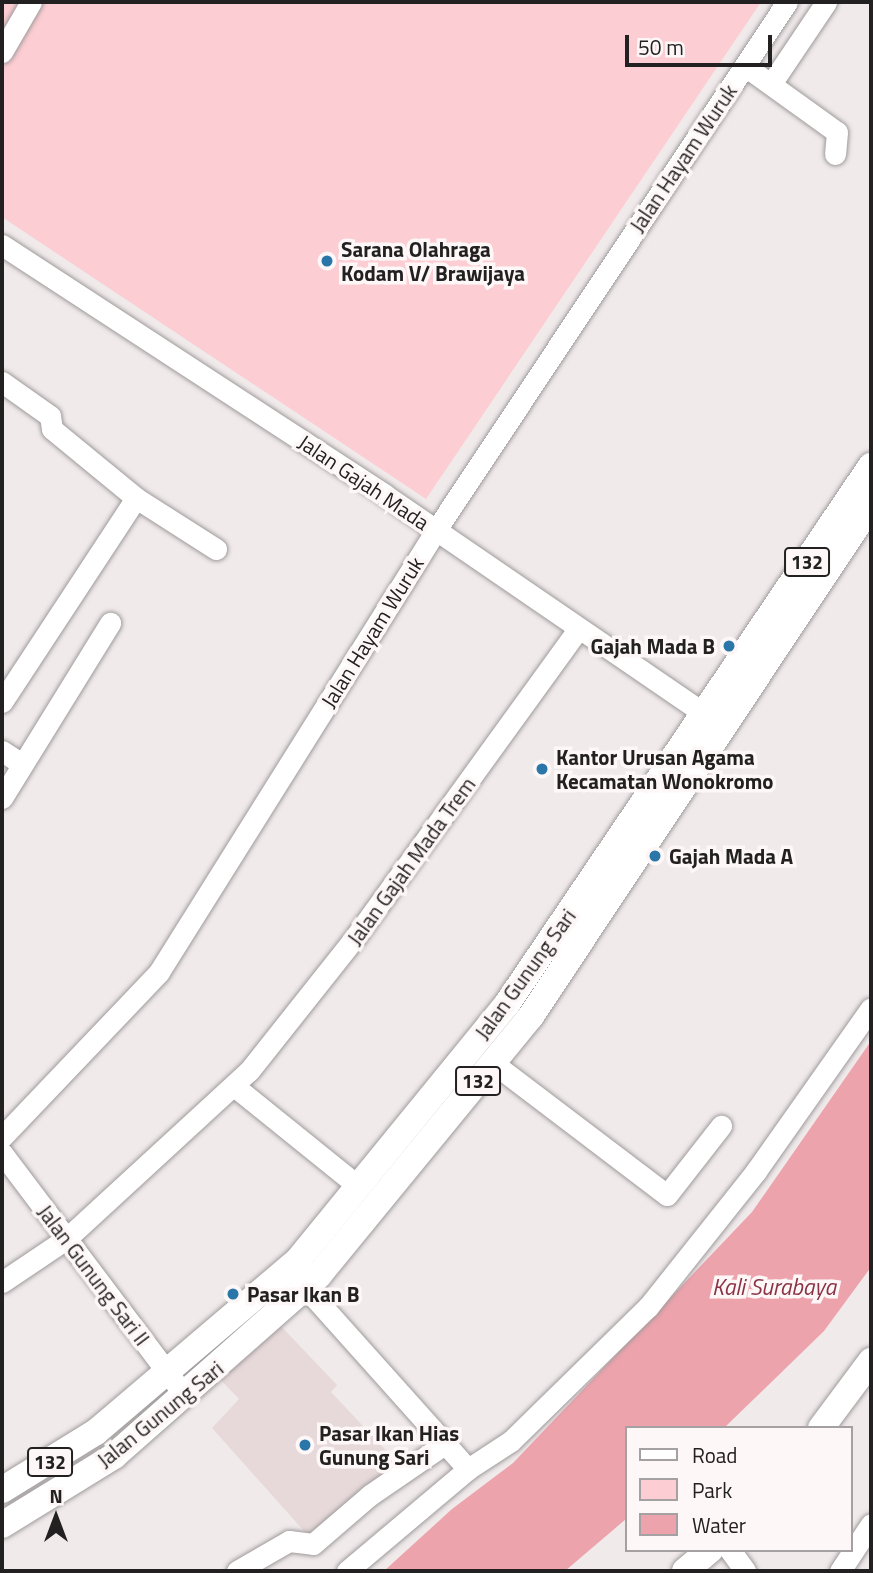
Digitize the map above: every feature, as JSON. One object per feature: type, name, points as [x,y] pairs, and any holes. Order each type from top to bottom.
[{"type":"main road","name":"Jalan Gunung Sari","points":[[2,1525],[114,1456],[306,1288],[493,1063],[531,1016],[871,466]]},
{"type":"main road","name":"Jalan Gunung Sari","points":[[2,1490],[96,1432],[299,1259],[507,1004],[871,505]]},
{"type":"main road","points":[[823,1426],[868,1373]]},
{"type":"main road","points":[[685,1571],[708,1552]]},
{"type":"street","points":[[2,51],[31,2]]},
{"type":"street","name":"Jalan Hayam Wuruk","points":[[2,1137],[159,972],[436,530],[787,2]]},
{"type":"street","points":[[771,84],[826,2]]},
{"type":"street","points":[[745,65],[837,132],[835,154]]},
{"type":"street","name":"Jalan Gajah Mada","points":[[2,244],[436,530],[714,721]]},
{"type":"street","points":[[5,391],[50,416],[52,429],[136,498],[216,549]]},
{"type":"street","points":[[2,702],[136,498]]},
{"type":"street","points":[[2,798],[110,623]]},
{"type":"street","name":"Jalan Gajah Mada Trem","points":[[2,1282],[66,1239],[234,1086],[356,936],[579,628]]},
{"type":"street","points":[[2,751],[22,764]]},
{"type":"street","points":[[347,1571],[468,1469],[510,1441],[648,1307],[756,1171],[871,1007]]},
{"type":"street","points":[[493,1063],[667,1195],[721,1126]]},
{"type":"street","points":[[234,1086],[358,1186]]},
{"type":"street","name":"Jalan Gunung Sari II","points":[[2,1153],[8,1176],[66,1239],[185,1396]]},
{"type":"street","points":[[306,1288],[468,1469]]},
{"type":"street","points":[[237,1571],[290,1541],[313,1544],[370,1495],[446,1443]]},
{"type":"street","points":[[840,1571],[871,1524]]},
{"type":"street","points":[[731,1552],[745,1571]]},
{"type":"shaded area","name":"Pasar Ikan Hias Gunung Sari","points":[[277,1322],[337,1385],[331,1392],[398,1463],[312,1540],[212,1428],[239,1399],[217,1376]]},
{"type":"green space","name":"Sarana Olahraga Kodam V/ Brawijaya","points":[[2,2],[761,2],[426,499],[2,217]]},
{"type":"water","name":"Kali Surabaya","points":[[871,1041],[871,1267],[824,1331],[726,1426],[624,1426],[624,1521],[565,1571],[384,1571],[452,1509],[513,1463],[752,1212]]},
{"type":"place","name":"Sarana Olahraga Kodam V/ Brawijaya","points":[[327,261]]},
{"type":"place","name":"Gajah Mada B","points":[[729,646]]},
{"type":"place","name":"Kantor Urusan Agama Kecamatan Wonokromo","points":[[542,769]]},
{"type":"place","name":"Gajah Mada A","points":[[655,856]]},
{"type":"place","name":"Pasar Ikan B","points":[[233,1294]]},
{"type":"place","name":"Pasar Ikan Hias Gunung Sari","points":[[305,1445]]}]
